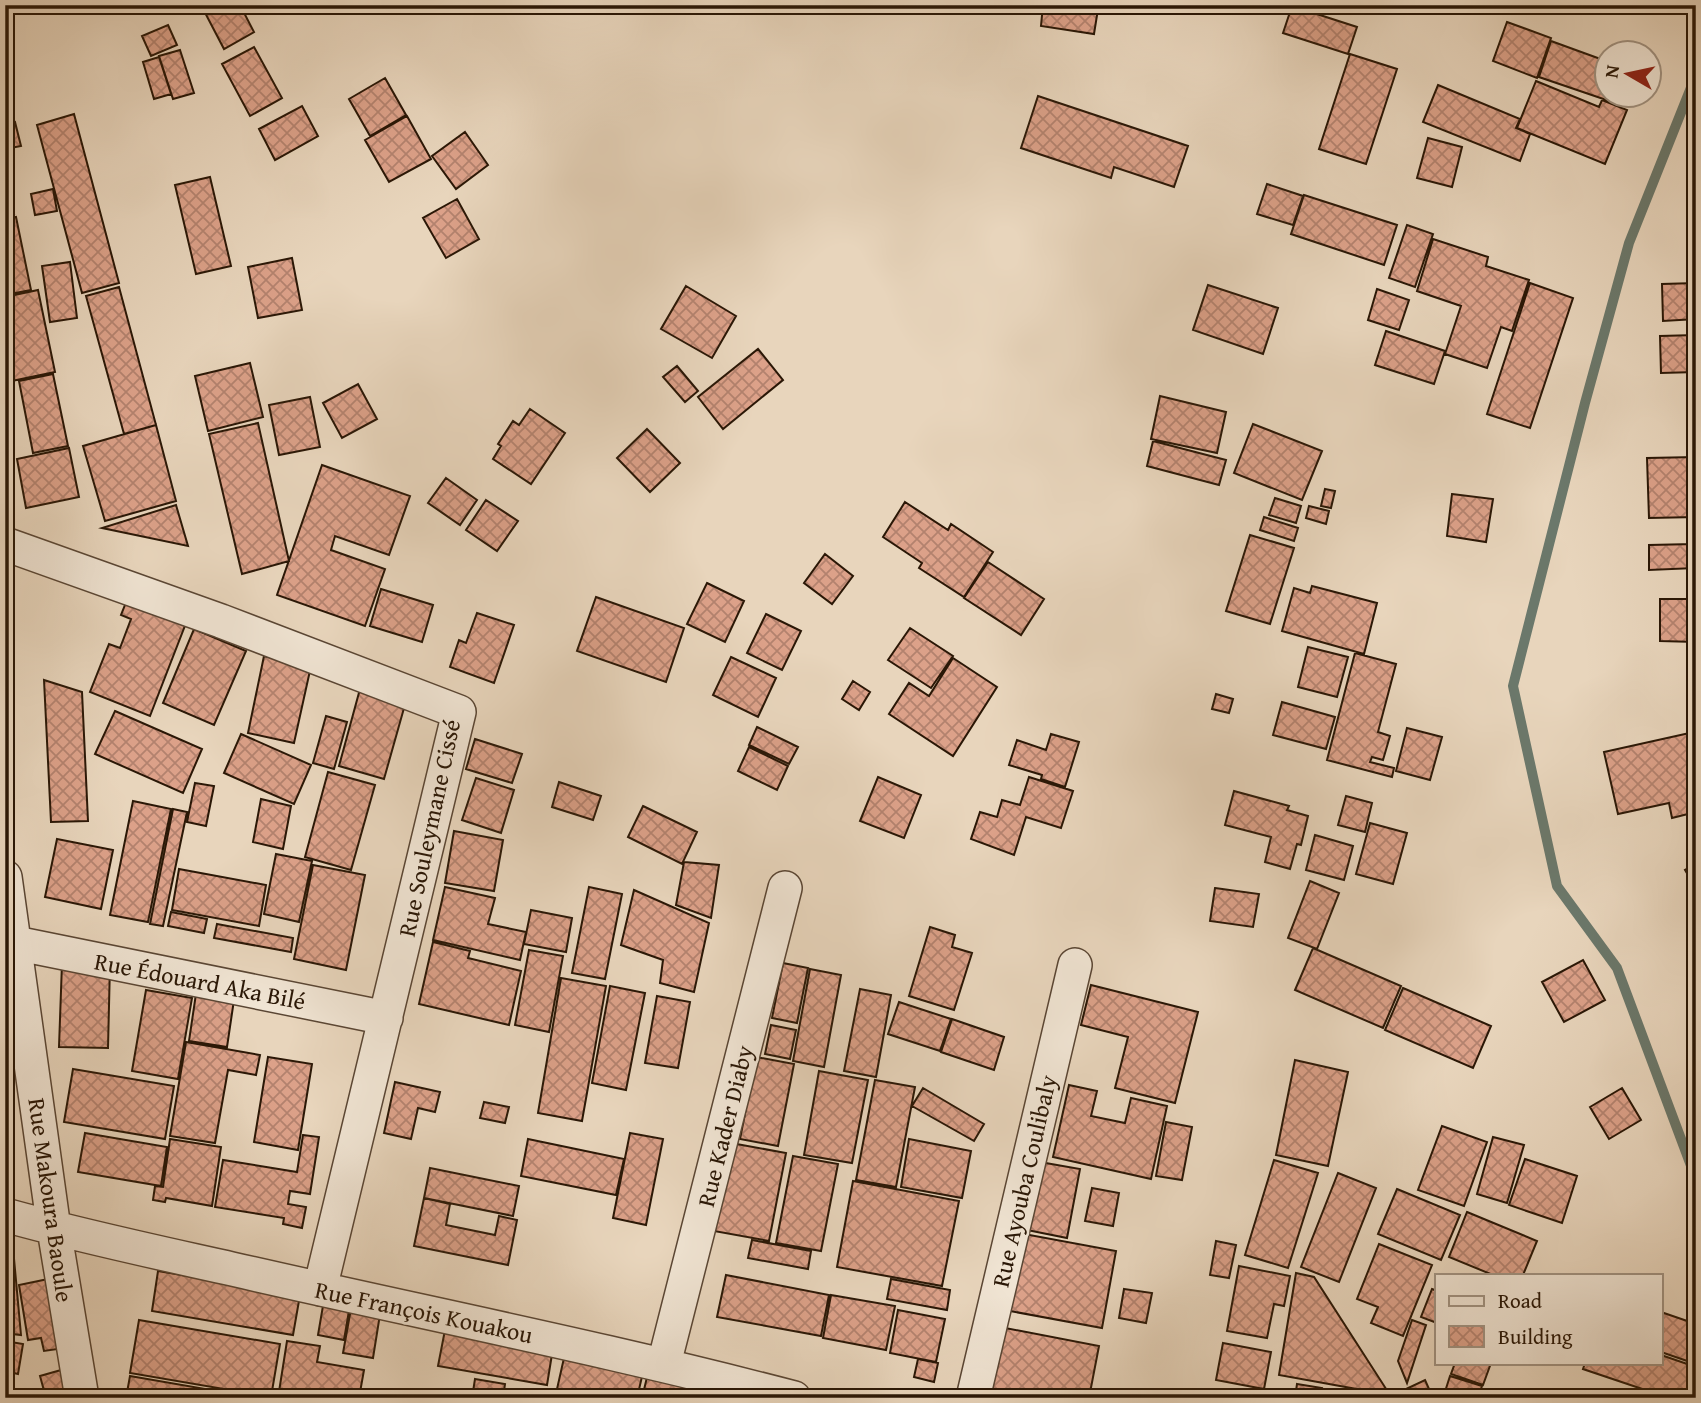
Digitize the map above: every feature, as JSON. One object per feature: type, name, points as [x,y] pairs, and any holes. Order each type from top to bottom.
[{"type":"street","name":"Rue Souleymane Cissé","points":[[5,544],[221,621],[459,712],[320,1289]]},
{"type":"street","name":"Rue Makoura Baoule","points":[[5,877],[54,1229],[82,1398]]},
{"type":"street","name":"Rue Kader Diaby","points":[[664,1364],[785,888]]},
{"type":"street","name":"Rue Édouard Aka Bilé","points":[[15,943],[386,1018]]},
{"type":"street","name":"Rue Ayouba Coulibaly","points":[[973,1398],[1075,965]]},
{"type":"street","name":"Rue François Kouakou","points":[[5,1215],[54,1229],[664,1364],[794,1398]]},
{"type":"building","points":[[201,5],[240,5],[254,32],[224,49]]},
{"type":"building","points":[[1043,5],[1073,5],[1098,9],[1094,34],[1041,26]]},
{"type":"building","points":[[1292,6],[1357,27],[1348,54],[1283,33]]},
{"type":"building","points":[[1507,22],[1551,38],[1537,78],[1493,61]]},
{"type":"building","points":[[168,25],[177,45],[151,56],[142,36]]},
{"type":"building","points":[[1551,41],[1592,56],[1592,95],[1539,77]]},
{"type":"building","points":[[254,47],[282,98],[250,116],[222,64]]},
{"type":"building","points":[[180,50],[194,93],[173,99],[159,56]]},
{"type":"building","points":[[1350,54],[1397,69],[1366,164],[1319,149]]},
{"type":"building","points":[[159,57],[171,94],[154,99],[143,62]]},
{"type":"building","points":[[385,78],[406,115],[370,136],[349,99]]},
{"type":"building","points":[[1536,81],[1592,104],[1592,108],[1627,110],[1605,164],[1517,128]]},
{"type":"building","points":[[1438,85],[1520,119],[1516,128],[1530,134],[1520,161],[1423,122]]},
{"type":"building","points":[[1038,96],[1188,146],[1174,187],[1114,167],[1111,178],[1021,148]]},
{"type":"building","points":[[302,106],[318,136],[275,160],[259,129]]},
{"type":"building","points":[[74,114],[119,283],[82,293],[37,125]]},
{"type":"building","points":[[407,116],[431,159],[389,182],[365,140]]},
{"type":"building","points":[[15,122],[21,146],[5,149],[5,124]]},
{"type":"building","points":[[465,132],[488,165],[456,189],[432,156]]},
{"type":"building","points":[[1428,138],[1462,147],[1452,187],[1417,178]]},
{"type":"building","points":[[5,169],[14,214],[5,215]]},
{"type":"building","points":[[210,177],[231,266],[196,274],[175,185]]},
{"type":"building","points":[[1267,184],[1303,196],[1293,225],[1257,214]]},
{"type":"building","points":[[53,189],[57,211],[35,215],[31,194]]},
{"type":"building","points":[[1304,195],[1397,225],[1384,265],[1291,234]]},
{"type":"building","points":[[457,199],[479,239],[446,258],[423,218]]},
{"type":"building","points":[[16,217],[31,290],[5,295],[5,219]]},
{"type":"building","points":[[1407,225],[1433,234],[1415,287],[1389,278]]},
{"type":"building","points":[[1433,239],[1488,257],[1486,266],[1529,280],[1512,331],[1501,327],[1487,368],[1445,354],[1461,306],[1417,291]]},
{"type":"building","points":[[292,258],[302,310],[258,318],[248,267]]},
{"type":"building","points":[[70,262],[77,318],[50,322],[42,266]]},
{"type":"building","points":[[1530,283],[1573,298],[1530,428],[1487,414]]},
{"type":"building","points":[[1696,283],[1696,319],[1663,321],[1662,284]]},
{"type":"building","points":[[1208,285],[1278,308],[1263,354],[1193,330]]},
{"type":"building","points":[[686,286],[736,316],[712,358],[661,329]]},
{"type":"building","points":[[119,287],[156,425],[124,434],[86,296]]},
{"type":"building","points":[[1377,289],[1409,300],[1399,330],[1368,320]]},
{"type":"building","points":[[38,290],[55,372],[7,382],[5,297]]},
{"type":"building","points":[[1386,331],[1445,351],[1434,384],[1375,365]]},
{"type":"building","points":[[1696,335],[1696,372],[1661,373],[1660,336]]},
{"type":"building","points":[[758,349],[783,380],[723,429],[698,397]]},
{"type":"building","points":[[250,363],[263,417],[208,431],[195,376]]},
{"type":"building","points":[[677,366],[698,391],[685,402],[663,377]]},
{"type":"building","points":[[53,374],[68,446],[33,453],[19,381]]},
{"type":"building","points":[[358,384],[377,419],[342,438],[323,403]]},
{"type":"building","points":[[1160,396],[1226,412],[1217,453],[1151,439]]},
{"type":"building","points":[[310,397],[320,447],[279,455],[269,405]]},
{"type":"building","points":[[530,409],[565,433],[531,484],[493,459],[501,446],[498,444],[513,421],[519,425]]},
{"type":"building","points":[[258,423],[289,561],[242,574],[209,434]]},
{"type":"building","points":[[1253,424],[1322,451],[1302,500],[1234,473]]},
{"type":"building","points":[[156,425],[176,501],[105,521],[83,446]]},
{"type":"building","points":[[647,429],[680,463],[650,492],[617,458]]},
{"type":"building","points":[[1153,441],[1226,460],[1219,485],[1147,466]]},
{"type":"building","points":[[69,448],[79,497],[26,508],[17,459]]},
{"type":"building","points":[[1696,457],[1696,517],[1649,518],[1647,458]]},
{"type":"building","points":[[322,465],[410,496],[389,555],[335,536],[331,550],[385,569],[365,626],[277,595]]},
{"type":"building","points":[[446,478],[477,500],[460,525],[428,503]]},
{"type":"building","points":[[1325,489],[1335,491],[1331,508],[1321,506]]},
{"type":"building","points":[[1452,494],[1493,499],[1486,542],[1447,536]]},
{"type":"building","points":[[1275,498],[1301,506],[1296,523],[1269,515]]},
{"type":"building","points":[[486,500],[518,521],[497,551],[466,530]]},
{"type":"building","points":[[905,502],[948,530],[951,524],[993,552],[964,597],[919,568],[922,563],[883,537]]},
{"type":"building","points":[[176,505],[188,546],[102,528]]},
{"type":"building","points":[[1309,506],[1329,511],[1326,524],[1306,518]]},
{"type":"building","points":[[1264,517],[1298,528],[1294,541],[1260,530]]},
{"type":"building","points":[[1693,518],[1696,518],[1696,597],[1695,568],[1649,570],[1649,545],[1694,544]]},
{"type":"building","points":[[1250,535],[1294,548],[1270,624],[1226,611]]},
{"type":"building","points":[[825,554],[853,576],[832,604],[804,583]]},
{"type":"building","points":[[988,562],[1044,599],[1021,635],[964,598]]},
{"type":"building","points":[[707,583],[744,601],[725,642],[687,624]]},
{"type":"building","points":[[1312,586],[1377,603],[1364,654],[1282,631],[1294,588],[1310,593]]},
{"type":"building","points":[[381,589],[433,605],[422,642],[370,626]]},
{"type":"building","points":[[596,597],[684,628],[666,682],[577,651]]},
{"type":"building","points":[[1660,599],[1696,599],[1696,642],[1660,641]]},
{"type":"building","points":[[127,600],[186,623],[150,716],[90,692],[109,644],[120,648],[131,619],[121,615]]},
{"type":"building","points":[[477,613],[514,625],[494,683],[450,667],[459,640],[466,643]]},
{"type":"building","points":[[766,614],[801,631],[782,670],[747,653]]},
{"type":"building","points":[[910,628],[953,656],[931,688],[888,660]]},
{"type":"building","points":[[194,629],[246,651],[214,725],[163,703]]},
{"type":"building","points":[[1308,647],[1348,657],[1337,697],[1298,687]]},
{"type":"building","points":[[1355,653],[1396,664],[1378,732],[1390,736],[1383,760],[1372,757],[1370,762],[1394,768],[1392,777],[1327,760]]},
{"type":"building","points":[[264,656],[311,666],[294,743],[248,733]]},
{"type":"building","points":[[731,657],[776,678],[758,717],[713,695]]},
{"type":"building","points":[[953,658],[997,687],[953,756],[889,714],[909,683],[929,696]]},
{"type":"building","points":[[1691,658],[1696,658],[1696,731],[1693,731]]},
{"type":"building","points":[[44,680],[82,692],[88,821],[51,822]]},
{"type":"building","points":[[853,681],[870,692],[859,710],[842,699]]},
{"type":"building","points":[[360,689],[406,701],[384,779],[339,766]]},
{"type":"building","points":[[1216,694],[1233,699],[1229,713],[1212,709]]},
{"type":"building","points":[[1282,702],[1335,717],[1326,749],[1273,735]]},
{"type":"building","points":[[115,711],[202,749],[183,793],[95,754]]},
{"type":"building","points":[[326,716],[347,722],[334,769],[313,763]]},
{"type":"building","points":[[757,727],[798,747],[789,764],[749,745]]},
{"type":"building","points":[[1407,728],[1442,737],[1430,780],[1396,771]]},
{"type":"building","points":[[1694,732],[1696,797],[1689,798],[1692,813],[1672,818],[1669,803],[1618,814],[1604,752]]},
{"type":"building","points":[[241,734],[311,765],[294,804],[224,773]]},
{"type":"building","points":[[1051,734],[1079,742],[1065,787],[1041,779],[1042,775],[1009,765],[1017,740],[1046,750]]},
{"type":"building","points":[[475,739],[522,754],[512,783],[466,769]]},
{"type":"building","points":[[749,747],[788,766],[777,790],[738,771]]},
{"type":"building","points":[[328,772],[375,785],[351,870],[305,857]]},
{"type":"building","points":[[878,777],[921,795],[904,838],[860,821]]},
{"type":"building","points":[[1029,777],[1073,791],[1061,828],[1026,817],[1014,855],[971,839],[980,812],[997,817],[1002,800],[1020,805]]},
{"type":"building","points":[[476,778],[514,790],[501,833],[462,820]]},
{"type":"building","points":[[559,782],[601,796],[593,820],[552,807]]},
{"type":"building","points":[[195,783],[214,786],[206,826],[187,822]]},
{"type":"building","points":[[1234,791],[1289,806],[1287,810],[1308,816],[1301,845],[1297,844],[1290,869],[1265,862],[1271,837],[1225,825]]},
{"type":"building","points":[[1346,796],[1372,803],[1365,832],[1338,825]]},
{"type":"building","points":[[261,799],[291,806],[283,849],[253,842]]},
{"type":"building","points":[[133,801],[171,809],[148,922],[110,915]]},
{"type":"building","points":[[643,806],[697,832],[682,864],[628,837]]},
{"type":"building","points":[[173,809],[187,812],[163,926],[150,924]]},
{"type":"building","points":[[1370,823],[1407,833],[1393,884],[1356,874]]},
{"type":"building","points":[[454,831],[503,840],[494,891],[445,883]]},
{"type":"building","points":[[1315,835],[1353,846],[1344,880],[1306,870]]},
{"type":"building","points":[[57,839],[113,850],[101,909],[45,897]]},
{"type":"building","points":[[276,854],[312,861],[299,922],[264,914]]},
{"type":"building","points":[[684,862],[719,865],[711,918],[676,905]]},
{"type":"building","points":[[1696,864],[1696,889],[1685,870]]},
{"type":"building","points":[[313,865],[365,875],[346,970],[294,959]]},
{"type":"building","points":[[179,869],[266,885],[259,926],[172,910]]},
{"type":"building","points":[[1310,881],[1339,893],[1317,949],[1288,938]]},
{"type":"building","points":[[445,887],[495,898],[488,924],[526,932],[520,960],[433,940]]},
{"type":"building","points":[[589,887],[622,894],[605,979],[572,973]]},
{"type":"building","points":[[1215,888],[1259,894],[1253,927],[1210,921]]},
{"type":"building","points":[[634,890],[709,923],[694,992],[660,983],[663,960],[621,945]]},
{"type":"building","points":[[531,910],[572,918],[566,952],[524,944]]},
{"type":"building","points":[[171,912],[207,919],[204,933],[168,926]]},
{"type":"building","points":[[217,924],[293,938],[291,952],[214,938]]},
{"type":"building","points":[[930,927],[955,935],[952,947],[972,953],[954,1010],[909,996]]},
{"type":"building","points":[[433,942],[470,951],[468,958],[521,971],[509,1025],[419,1004]]},
{"type":"building","points":[[1313,948],[1401,986],[1383,1028],[1295,990]]},
{"type":"building","points":[[529,950],[563,956],[549,1032],[515,1025]]},
{"type":"building","points":[[1583,960],[1605,1000],[1564,1022],[1542,982]]},
{"type":"building","points":[[62,963],[110,964],[108,1048],[59,1047]]},
{"type":"building","points":[[783,963],[808,968],[797,1023],[772,1018]]},
{"type":"building","points":[[810,969],[841,975],[824,1067],[793,1061]]},
{"type":"building","points":[[561,978],[606,986],[582,1121],[538,1113]]},
{"type":"building","points":[[1091,985],[1198,1012],[1175,1103],[1115,1088],[1128,1037],[1081,1025]]},
{"type":"building","points":[[610,986],[645,993],[626,1090],[592,1083]]},
{"type":"building","points":[[197,987],[235,993],[227,1047],[189,1041]]},
{"type":"building","points":[[1403,988],[1491,1026],[1473,1068],[1385,1030]]},
{"type":"building","points":[[860,989],[891,995],[876,1077],[844,1071]]},
{"type":"building","points":[[146,990],[192,998],[178,1079],[132,1071]]},
{"type":"building","points":[[657,996],[690,1002],[678,1068],[645,1063]]},
{"type":"building","points":[[899,1002],[951,1019],[940,1051],[888,1034]]},
{"type":"building","points":[[952,1019],[1004,1037],[994,1070],[941,1052]]},
{"type":"building","points":[[771,1025],[796,1030],[790,1059],[765,1054]]},
{"type":"building","points":[[186,1042],[260,1055],[256,1075],[228,1070],[215,1143],[170,1136]]},
{"type":"building","points":[[268,1057],[312,1064],[298,1150],[254,1142]]},
{"type":"building","points":[[756,1057],[794,1064],[778,1146],[740,1139]]},
{"type":"building","points":[[1295,1060],[1348,1072],[1328,1166],[1276,1155]]},
{"type":"building","points":[[73,1069],[174,1086],[165,1139],[64,1122]]},
{"type":"building","points":[[819,1071],[868,1080],[852,1163],[804,1155]]},
{"type":"building","points":[[875,1080],[915,1087],[896,1187],[856,1180]]},
{"type":"building","points":[[395,1082],[440,1092],[435,1112],[418,1108],[411,1139],[384,1133]]},
{"type":"building","points":[[1069,1085],[1097,1091],[1091,1116],[1125,1123],[1131,1098],[1167,1106],[1151,1179],[1053,1157]]},
{"type":"building","points":[[923,1088],[984,1124],[974,1141],[912,1106]]},
{"type":"building","points":[[1622,1088],[1641,1120],[1609,1139],[1590,1107]]},
{"type":"building","points":[[484,1102],[509,1107],[505,1123],[480,1118]]},
{"type":"building","points":[[1166,1122],[1192,1127],[1182,1180],[1156,1176]]},
{"type":"building","points":[[1442,1126],[1487,1142],[1464,1206],[1418,1190]]},
{"type":"building","points":[[85,1133],[167,1147],[161,1186],[78,1172]]},
{"type":"building","points":[[630,1133],[663,1139],[646,1225],[613,1218]]},
{"type":"building","points":[[303,1135],[319,1137],[310,1194],[290,1191],[288,1204],[306,1207],[302,1228],[283,1224],[284,1218],[215,1207],[223,1160],[297,1172]]},
{"type":"building","points":[[1493,1137],[1524,1145],[1507,1203],[1477,1194]]},
{"type":"building","points":[[170,1139],[221,1147],[212,1206],[166,1198],[165,1202],[153,1200],[155,1186],[163,1187]]},
{"type":"building","points":[[528,1139],[624,1159],[616,1195],[521,1176]]},
{"type":"building","points":[[909,1139],[971,1151],[962,1198],[901,1187]]},
{"type":"building","points":[[731,1143],[786,1153],[769,1241],[714,1231]]},
{"type":"building","points":[[793,1156],[838,1164],[821,1251],[776,1243]]},
{"type":"building","points":[[1525,1159],[1577,1176],[1562,1223],[1509,1205]]},
{"type":"building","points":[[1274,1160],[1318,1173],[1288,1268],[1245,1255]]},
{"type":"building","points":[[1040,1162],[1080,1169],[1067,1238],[1027,1230]]},
{"type":"building","points":[[430,1168],[519,1186],[513,1216],[424,1198]]},
{"type":"building","points":[[1338,1173],[1376,1188],[1339,1282],[1301,1267]]},
{"type":"building","points":[[853,1181],[959,1201],[942,1286],[837,1267]]},
{"type":"building","points":[[1092,1188],[1119,1193],[1113,1226],[1085,1221]]},
{"type":"building","points":[[1397,1189],[1460,1215],[1441,1260],[1378,1234]]},
{"type":"building","points":[[424,1198],[450,1204],[446,1225],[495,1235],[499,1216],[517,1220],[508,1265],[414,1246]]},
{"type":"building","points":[[1467,1212],[1537,1241],[1523,1274],[1491,1274],[1449,1257]]},
{"type":"building","points":[[5,1224],[11,1226],[21,1335],[5,1333]]},
{"type":"building","points":[[1013,1232],[1116,1251],[1102,1328],[999,1309]]},
{"type":"building","points":[[752,1240],[811,1251],[808,1269],[748,1258]]},
{"type":"building","points":[[1216,1241],[1236,1245],[1229,1278],[1210,1275]]},
{"type":"building","points":[[1379,1244],[1432,1265],[1403,1336],[1371,1323],[1378,1307],[1357,1299]]},
{"type":"building","points":[[1239,1266],[1290,1276],[1284,1306],[1274,1304],[1267,1338],[1227,1331]]},
{"type":"building","points":[[158,1271],[300,1295],[293,1335],[152,1311]]},
{"type":"building","points":[[1296,1273],[1314,1277],[1390,1395],[1279,1375]]},
{"type":"building","points":[[726,1275],[829,1295],[821,1336],[717,1317]]},
{"type":"building","points":[[53,1278],[65,1348],[44,1351],[41,1338],[28,1340],[19,1285]]},
{"type":"building","points":[[891,1279],[950,1290],[947,1310],[887,1299]]},
{"type":"building","points":[[1124,1289],[1152,1293],[1146,1323],[1119,1318]]},
{"type":"building","points":[[1432,1289],[1435,1290],[1435,1322],[1421,1317]]},
{"type":"building","points":[[831,1295],[895,1306],[886,1350],[823,1338]]},
{"type":"building","points":[[324,1300],[350,1305],[344,1340],[318,1335]]},
{"type":"building","points":[[352,1303],[381,1308],[373,1358],[343,1353]]},
{"type":"building","points":[[898,1310],[945,1319],[936,1362],[890,1353]]},
{"type":"building","points":[[1662,1312],[1696,1324],[1696,1364],[1662,1352]]},
{"type":"building","points":[[139,1320],[280,1344],[271,1397],[130,1373]]},
{"type":"building","points":[[1412,1320],[1426,1325],[1407,1383],[1398,1361]]},
{"type":"building","points":[[995,1326],[1099,1346],[1089,1398],[1043,1398],[984,1387]]},
{"type":"building","points":[[445,1330],[553,1348],[547,1385],[438,1366]]},
{"type":"building","points":[[5,1341],[23,1344],[18,1374],[5,1371]]},
{"type":"building","points":[[287,1341],[320,1346],[317,1362],[364,1370],[359,1398],[278,1398]]},
{"type":"building","points":[[1223,1343],[1271,1352],[1264,1389],[1216,1380]]},
{"type":"building","points":[[566,1349],[644,1368],[637,1398],[555,1398]]},
{"type":"building","points":[[1662,1355],[1696,1367],[1696,1389],[1693,1398],[1669,1398],[1583,1369],[1585,1364],[1662,1364]]},
{"type":"building","points":[[918,1359],[938,1363],[934,1382],[914,1377]]},
{"type":"building","points":[[1455,1364],[1491,1364],[1483,1385],[1451,1374]]},
{"type":"building","points":[[649,1369],[727,1386],[725,1398],[642,1398]]},
{"type":"building","points":[[61,1370],[69,1398],[46,1398],[40,1376]]},
{"type":"building","points":[[130,1376],[211,1390],[209,1398],[126,1398]]},
{"type":"building","points":[[1450,1376],[1482,1386],[1478,1398],[1443,1398]]},
{"type":"building","points":[[475,1379],[505,1384],[503,1398],[472,1398]]},
{"type":"building","points":[[1425,1380],[1433,1398],[1410,1398],[1406,1389]]},
{"type":"building","points":[[1297,1384],[1322,1388],[1320,1398],[1295,1398]]},
{"type":"waterway","points":[[1696,75],[1629,243],[1513,686],[1557,886],[1617,968],[1696,1179]]}]
